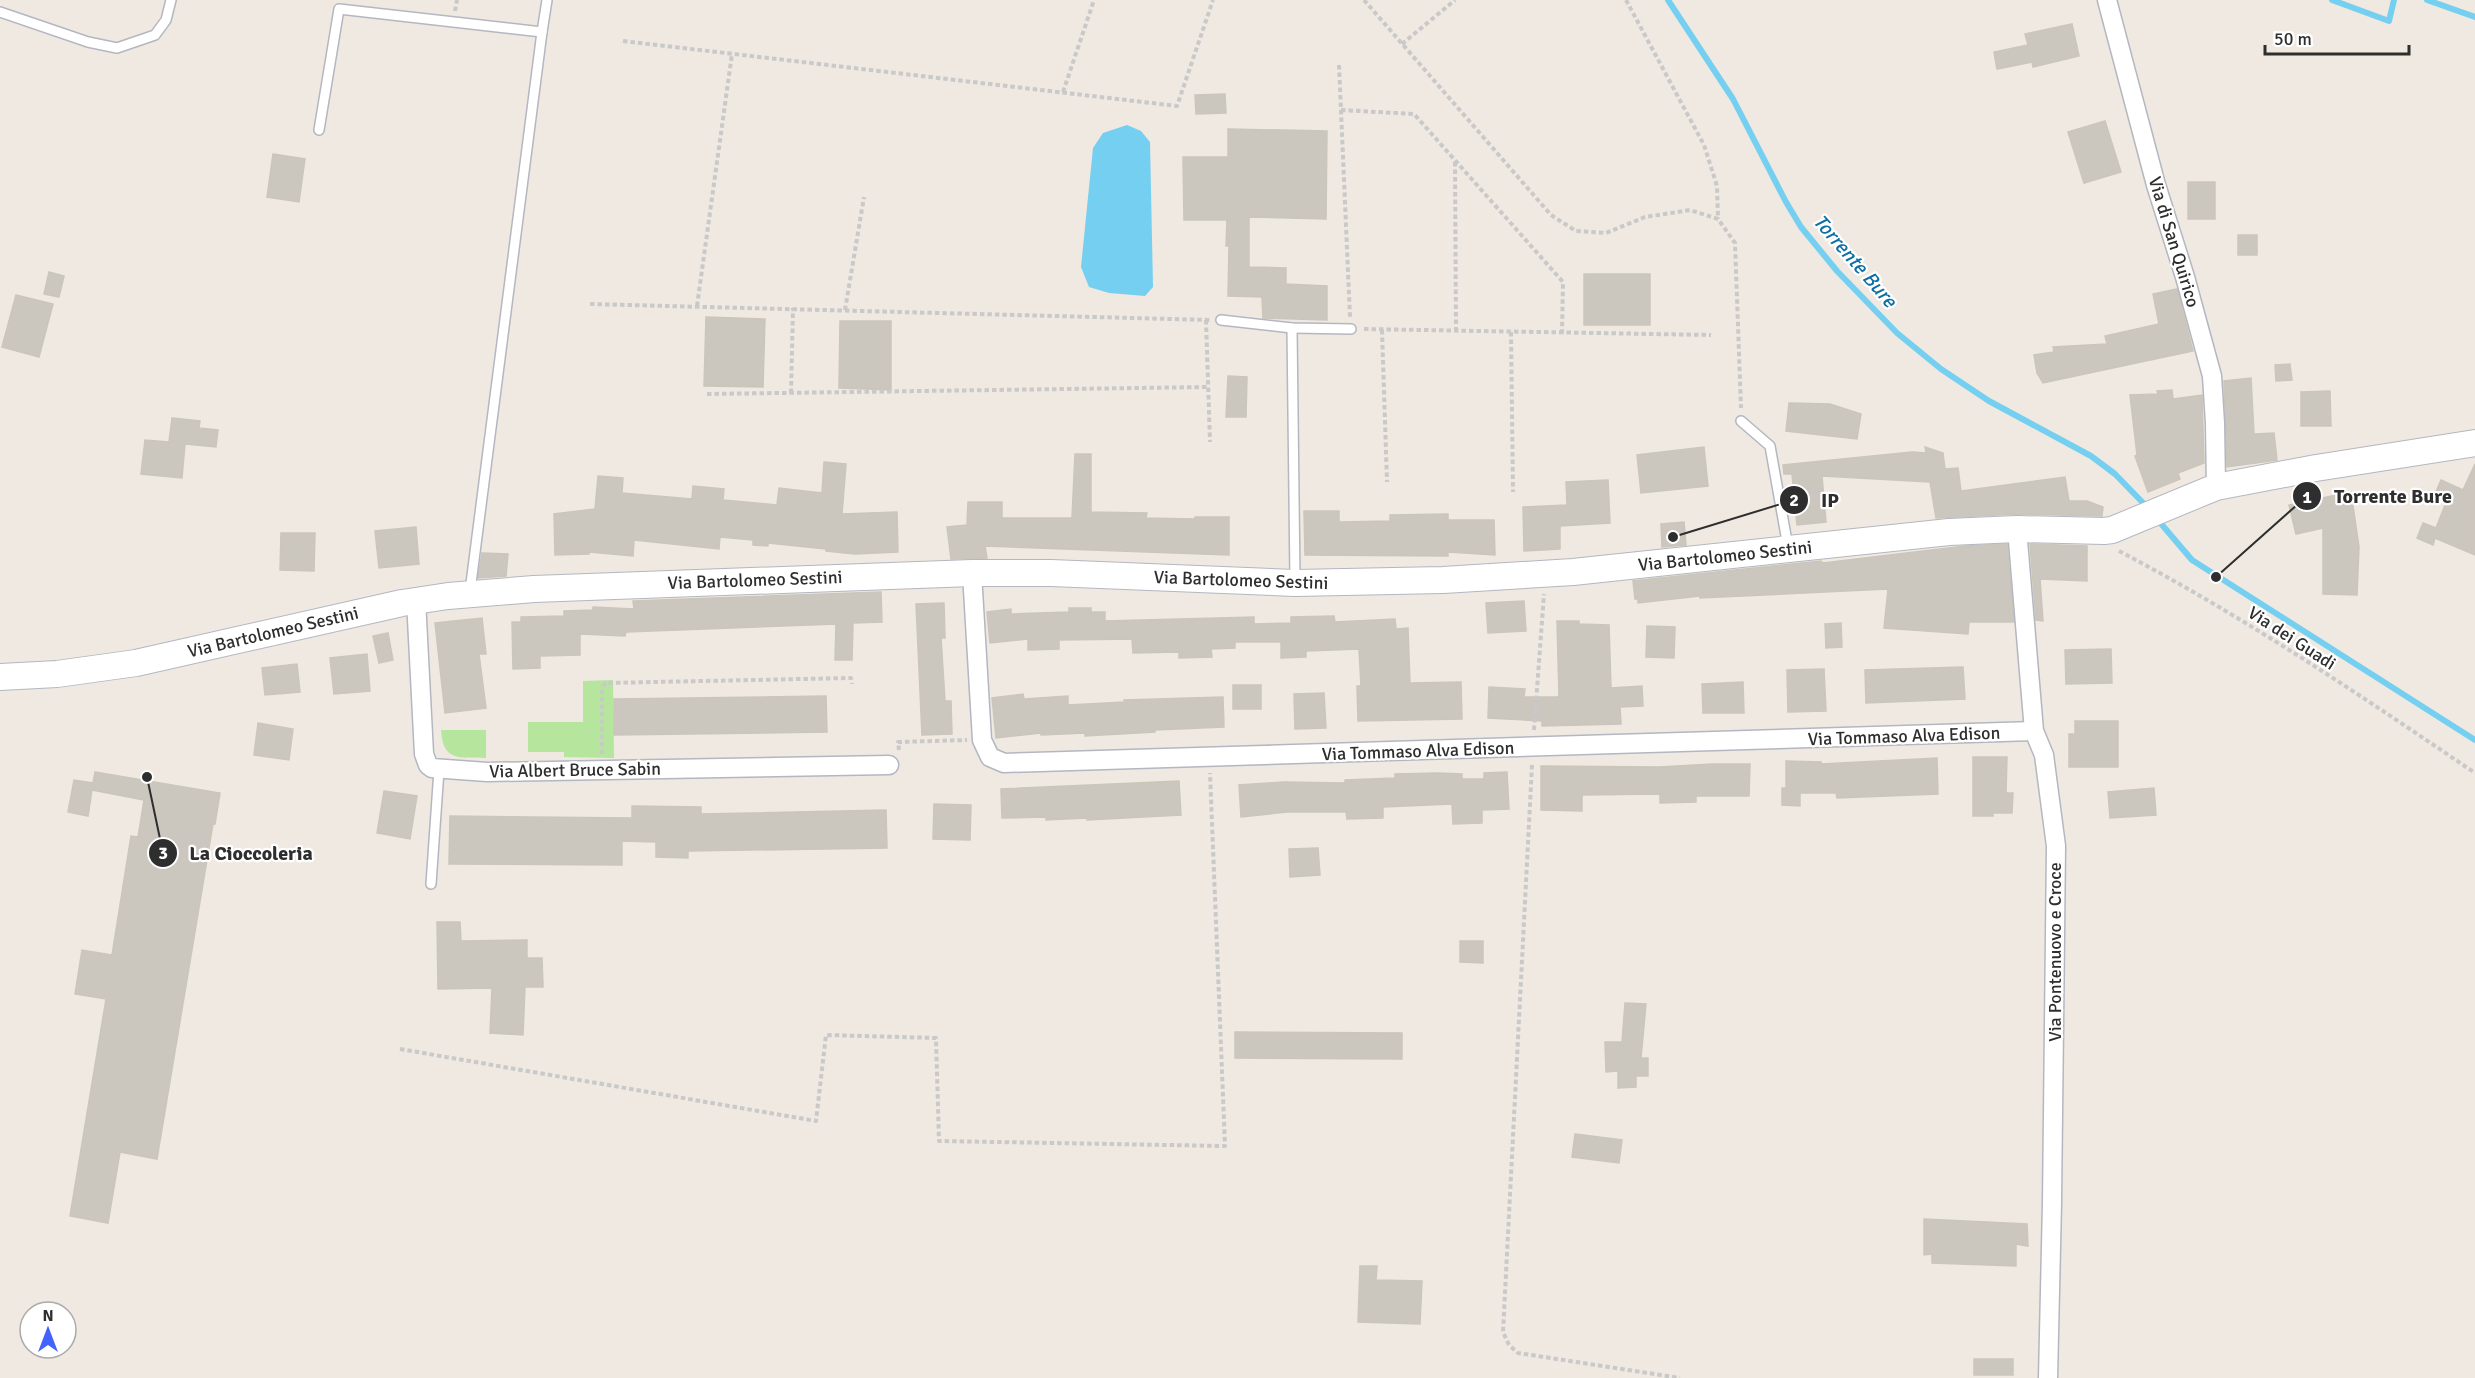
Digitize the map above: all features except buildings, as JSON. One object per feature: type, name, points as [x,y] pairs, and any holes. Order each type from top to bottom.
[{"type":"main road","name":"Via Bartolomeo Sestini","points":[[0,676],[57,674],[136,663],[368,609],[416,600],[469,594],[972,573],[1051,573],[1295,583],[1545,574],[1949,532],[2017,529],[2102,531],[2216,487],[2316,468],[2475,443]]},
{"type":"street","name":"Via di San Quirico","points":[[2107,0],[2156,185],[2186,277],[2212,376],[2216,487]]},
{"type":"street","name":"Via Pontenuovo e Croce","points":[[2017,529],[2034,731],[2044,755],[2056,846],[2048,1378]]},
{"type":"street","points":[[972,573],[982,740]]},
{"type":"street","points":[[416,600],[424,754],[428,765],[439,770]]},
{"type":"street","name":"Via Tommaso Alva Edison","points":[[982,740],[990,757],[1013,764],[2034,731]]},
{"type":"street","name":"Via Albert Bruce Sabin","points":[[439,770],[487,772],[889,765]]},
{"type":"lane","points":[[0,12],[88,42],[117,48],[155,35],[166,20],[171,0]]},
{"type":"lane","points":[[469,594],[547,0]]},
{"type":"lane","points":[[319,130],[340,5],[542,32]]},
{"type":"lane","points":[[1221,320],[1292,328],[1351,329]]},
{"type":"lane","points":[[1292,328],[1295,583]]},
{"type":"lane","points":[[1741,421],[1770,446],[1788,549]]},
{"type":"lane","points":[[431,884],[439,770]]},
{"type":"path","points":[[1063,92],[1094,0]]},
{"type":"path","points":[[623,41],[1177,106],[1213,0]]},
{"type":"path","points":[[1364,0],[1551,215],[1576,231],[1606,233],[1646,217],[1690,210],[1718,219]]},
{"type":"path","points":[[1402,44],[1455,0]]},
{"type":"path","points":[[1626,0],[1633,9],[1704,145],[1717,186],[1718,219],[1735,243],[1741,421]]},
{"type":"path","points":[[697,306],[732,54]]},
{"type":"path","points":[[1339,65],[1351,329],[1711,335]]},
{"type":"path","points":[[1341,110],[1414,114],[1563,282],[1562,333]]},
{"type":"path","points":[[1455,161],[1456,331]]},
{"type":"path","points":[[845,310],[864,197]]},
{"type":"path","points":[[590,304],[1221,320]]},
{"type":"path","points":[[791,393],[793,308]]},
{"type":"path","points":[[1206,320],[1210,442]]},
{"type":"path","points":[[1382,330],[1387,482]]},
{"type":"path","points":[[1511,332],[1513,492]]},
{"type":"path","points":[[707,394],[1209,387]]},
{"type":"path","name":"Via dei Guadi","points":[[2102,531],[2113,547],[2186,586],[2475,773]]},
{"type":"path","points":[[1545,574],[1533,747],[1503,1332],[1509,1345],[1518,1353],[1680,1378]]},
{"type":"path","points":[[602,770],[602,691],[605,683],[851,678],[852,684]]},
{"type":"path","points":[[889,765],[888,753],[899,752],[898,742],[982,740]]},
{"type":"path","points":[[400,1049],[816,1121],[826,1035],[936,1038],[939,1141],[1225,1146],[1210,758]]},
{"type":"green space","points":[[613,680],[614,758],[564,757],[564,752],[528,752],[528,722],[583,722],[583,681]]},
{"type":"green space","points":[[441,730],[486,730],[486,758],[460,757],[449,753],[442,740]]},
{"type":"water","points":[[1127,125],[1141,131],[1150,142],[1153,287],[1145,296],[1109,293],[1089,287],[1081,267],[1093,148],[1103,133]]},
{"type":"waterway","name":"Torrente Bure","points":[[1668,0],[1733,99],[1801,227],[1837,271],[1897,333],[1941,369],[1989,401],[2091,456],[2115,474],[2149,509]]},
{"type":"waterway","points":[[2332,0],[2389,21],[2394,0]]},
{"type":"waterway","points":[[2427,0],[2475,17]]},
{"type":"waterway","name":"Torrente Bure","points":[[2157,519],[2192,560],[2475,740]]},
{"type":"place","name":"IP","points":[[1673,537]]},
{"type":"place","name":"Torrente Bure","points":[[2216,577]]},
{"type":"place","name":"La Cioccoleria","points":[[147,777]]}]
